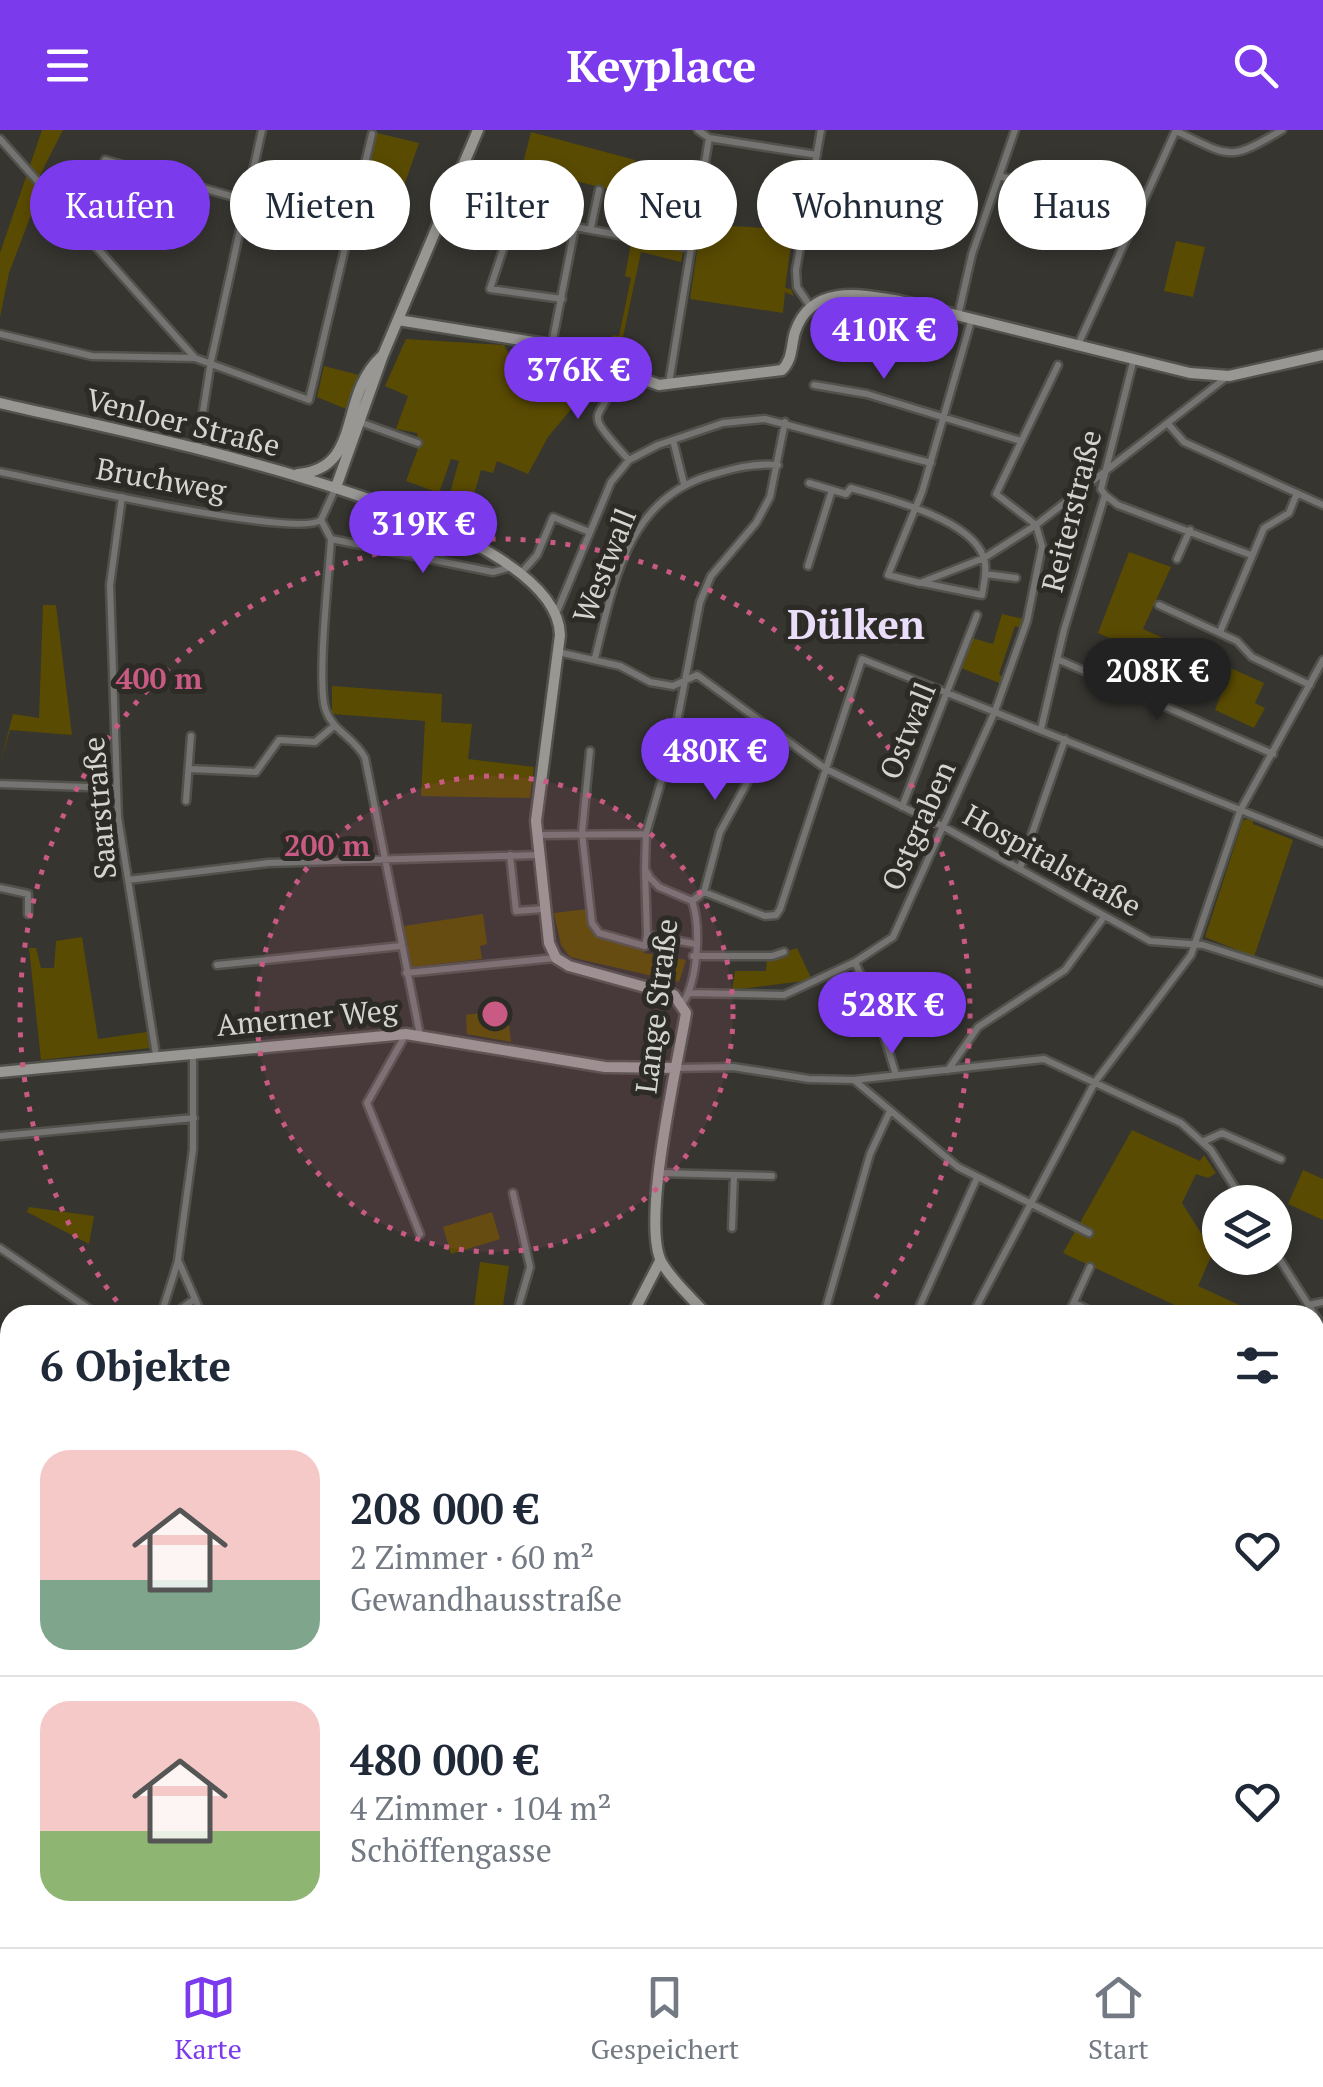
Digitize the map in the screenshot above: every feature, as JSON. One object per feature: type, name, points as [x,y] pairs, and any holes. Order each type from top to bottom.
[{"type":"main road","points":[[336,488],[383,355],[478,130]]},
{"type":"main road","points":[[398,320],[552,346],[668,386],[784,368],[810,306],[825,298],[868,295],[1133,362],[1229,376],[1323,355]]},
{"type":"main road","points":[[291,475],[316,472],[336,460],[362,381],[383,355]]},
{"type":"main road","name":"Venloer Straße","points":[[0,403],[291,475],[450,530],[518,569],[556,614]]},
{"type":"main road","points":[[556,614],[560,621],[537,835],[548,942],[556,958],[569,966],[686,998]]},
{"type":"main road","name":"Lange Straße","points":[[660,1261],[656,1244],[659,1173],[686,998]]},
{"type":"main road","name":"Amerner Weg","points":[[0,1072],[406,1034],[605,1067],[676,1068]]},
{"type":"main road","points":[[637,1305],[660,1261],[698,1305]]},
{"type":"street","points":[[256,160],[262,130]]},
{"type":"street","points":[[698,130],[709,138],[817,155]]},
{"type":"street","points":[[810,306],[797,287],[796,270],[821,130]]},
{"type":"street","points":[[1005,160],[1015,130]]},
{"type":"street","points":[[1146,192],[1176,130],[1225,154],[1241,154],[1282,130]]},
{"type":"street","points":[[0,334],[92,356],[211,361],[309,400],[372,134]]},
{"type":"street","points":[[705,160],[709,138]]},
{"type":"street","points":[[0,139],[196,358]]},
{"type":"street","points":[[957,317],[998,179]]},
{"type":"street","points":[[591,227],[599,190]]},
{"type":"street","points":[[584,227],[604,230]]},
{"type":"street","points":[[197,451],[211,361],[237,250]]},
{"type":"street","points":[[503,250],[490,288],[562,299]]},
{"type":"street","points":[[552,346],[572,250]]},
{"type":"street","points":[[668,386],[691,250]]},
{"type":"street","points":[[1077,348],[1120,250]]},
{"type":"street","points":[[809,484],[846,494],[851,488],[915,509],[955,527],[976,543],[984,558],[982,595],[888,575],[915,509],[945,418],[971,321]]},
{"type":"street","name":"Reiterstraße","points":[[1042,729],[1056,659],[1105,495],[1101,490],[1133,362]]},
{"type":"street","points":[[1036,525],[996,494],[1058,365]]},
{"type":"street","points":[[619,371],[595,411],[596,420],[629,460]]},
{"type":"street","points":[[920,583],[984,558],[1036,525],[1229,376]]},
{"type":"street","points":[[814,385],[868,394],[1021,441]]},
{"type":"street","points":[[556,614],[587,531],[611,482],[629,460],[674,440],[746,418],[785,422],[930,463]]},
{"type":"street","points":[[360,422],[418,443]]},
{"type":"street","points":[[590,752],[582,833],[592,923],[599,933],[644,946],[646,834],[676,733],[700,602],[711,576],[756,523],[770,497],[785,422]]},
{"type":"street","points":[[1169,425],[1184,442],[1323,505]]},
{"type":"street","points":[[674,440],[684,484]]},
{"type":"street","name":"Westwall","points":[[594,658],[638,527],[653,505],[684,484],[754,463],[778,465]]},
{"type":"street","name":"Bruchweg","points":[[0,472],[198,510],[318,522]]},
{"type":"street","points":[[336,488],[318,522],[331,539],[323,700],[334,726],[353,739],[364,758],[420,1035]]},
{"type":"street","points":[[808,566],[832,490]]},
{"type":"street","points":[[1220,632],[1264,528],[1289,513],[1297,493]]},
{"type":"street","points":[[1105,495],[1118,505],[1251,554]]},
{"type":"street","name":"Saarstraße","points":[[122,496],[110,569],[117,788],[156,1055]]},
{"type":"street","points":[[331,539],[493,572],[518,569],[537,555],[553,517],[587,531]]},
{"type":"street","name":"Ostgraben","points":[[686,998],[771,997],[855,962],[892,937],[996,711],[1027,621],[1042,546],[1036,525]]},
{"type":"street","points":[[1177,559],[1190,530]]},
{"type":"street","points":[[985,574],[1016,578]]},
{"type":"street","points":[[1160,604],[1237,640],[1266,665],[1310,684]]},
{"type":"street","name":"Ostwall","points":[[902,807],[977,615]]},
{"type":"street","points":[[557,652],[620,666],[650,682],[673,686],[685,680]]},
{"type":"street","points":[[704,892],[776,915],[862,658],[1323,844]]},
{"type":"street","points":[[1056,659],[1272,754]]},
{"type":"street","points":[[977,1305],[1095,1082],[1182,970],[1195,946],[1240,811],[1323,660]]},
{"type":"street","name":"Hospitalstraße","points":[[685,680],[697,675],[826,769],[942,826],[1150,941],[1195,946],[1323,983]]},
{"type":"street","points":[[190,769],[256,772],[278,740],[314,742],[334,726]]},
{"type":"street","points":[[692,901],[704,892],[720,832],[774,734]]},
{"type":"street","points":[[186,800],[191,736]]},
{"type":"street","points":[[1020,868],[1065,739]]},
{"type":"street","points":[[0,784],[117,788]]},
{"type":"street","points":[[537,835],[646,834]]},
{"type":"street","points":[[510,855],[516,911],[543,909]]},
{"type":"street","points":[[128,880],[268,863],[538,855]]},
{"type":"street","name":"Lange Straße","points":[[645,869],[659,887],[692,901],[695,944],[686,998]]},
{"type":"street","points":[[0,888],[28,894],[28,914]]},
{"type":"street","points":[[948,1070],[978,1027],[1065,970],[1104,917]]},
{"type":"street","points":[[647,935],[695,944]]},
{"type":"street","points":[[217,965],[400,946]]},
{"type":"street","points":[[694,956],[772,956],[784,952]]},
{"type":"street","points":[[406,973],[556,958]]},
{"type":"street","points":[[855,962],[878,1013],[896,1075]]},
{"type":"street","points":[[406,1034],[367,1103],[420,1234]]},
{"type":"street","points":[[163,1305],[178,1260],[194,1118],[193,1053]]},
{"type":"street","points":[[676,1068],[734,1067],[809,1079],[854,1080],[1044,1059],[1181,1123],[1202,1142],[1232,1185]]},
{"type":"street","points":[[854,1080],[977,1178],[1088,1233]]},
{"type":"street","points":[[827,1305],[870,1154],[890,1111]]},
{"type":"street","points":[[0,1136],[194,1118]]},
{"type":"street","points":[[1202,1142],[1222,1133],[1281,1159]]},
{"type":"street","points":[[659,1173],[772,1176]]},
{"type":"street","points":[[732,1228],[734,1176]]},
{"type":"street","points":[[920,1305],[977,1178]]},
{"type":"street","points":[[513,1194],[530,1268],[519,1305]]},
{"type":"street","points":[[0,1248],[83,1305]]},
{"type":"street","points":[[178,1260],[195,1305]]},
{"type":"street","points":[[1074,1304],[1090,1267]]},
{"type":"street","points":[[1289,1275],[1308,1305]]},
{"type":"street","points":[[186,1305],[192,1301]]},
{"type":"shaded area","points":[[42,130],[63,130],[48,160],[32,160]]},
{"type":"shaded area","points":[[531,132],[635,160],[604,160],[604,188],[584,183],[584,160],[524,160]]},
{"type":"shaded area","points":[[377,133],[419,143],[410,169],[410,160],[371,160]]},
{"type":"shaded area","points":[[30,165],[30,217],[9,273],[0,317],[0,253]]},
{"type":"shaded area","points":[[737,226],[757,228],[757,250],[790,250],[785,288],[791,289],[794,296],[785,292],[783,313],[690,299],[697,250],[737,250]]},
{"type":"shaded area","points":[[1176,241],[1205,247],[1193,297],[1164,291]]},
{"type":"shaded area","points":[[630,250],[683,252],[681,262],[641,252],[620,351],[605,348],[613,335],[619,336],[631,278],[625,276]]},
{"type":"shaded area","points":[[406,339],[504,345],[523,379],[578,401],[548,437],[528,474],[497,461],[493,473],[481,470],[465,526],[443,518],[459,461],[451,459],[439,493],[406,481],[419,446],[417,433],[396,429],[408,396],[385,386]]},
{"type":"shaded area","points":[[324,366],[359,375],[346,409],[317,397]]},
{"type":"shaded area","points":[[1129,552],[1171,567],[1143,629],[1264,683],[1255,703],[1265,708],[1254,728],[1215,710],[1223,689],[1098,633]]},
{"type":"shaded area","points":[[43,605],[56,605],[72,735],[10,730],[0,764],[13,714],[39,718]]},
{"type":"shaded area","points":[[1002,614],[1024,619],[1022,628],[1015,626],[999,674],[1004,678],[1002,684],[961,668],[972,638],[993,644]]},
{"type":"shaded area","points":[[332,686],[442,694],[441,722],[472,724],[468,759],[534,767],[530,798],[421,796],[425,721],[332,714]]},
{"type":"shaded area","points":[[1253,818],[1253,824],[1293,840],[1254,957],[1205,937],[1243,820]]},
{"type":"shaded area","points":[[587,909],[594,933],[644,948],[644,953],[686,960],[679,982],[570,957],[561,945],[554,913]]},
{"type":"shaded area","points":[[483,914],[487,944],[480,946],[482,959],[412,967],[404,926]]},
{"type":"shaded area","points":[[82,937],[98,1039],[147,1032],[150,1048],[41,1060],[29,948],[36,948],[41,968],[54,968],[56,941]]},
{"type":"shaded area","points":[[797,948],[812,980],[732,990],[735,971],[766,971],[767,958]]},
{"type":"shaded area","points":[[507,1009],[511,1042],[467,1034],[466,1015]]},
{"type":"shaded area","points":[[1132,1130],[1200,1161],[1204,1155],[1216,1173],[1208,1178],[1196,1174],[1182,1203],[1202,1235],[1203,1275],[1198,1286],[1239,1305],[1175,1305],[1063,1253]]},
{"type":"shaded area","points":[[1303,1170],[1323,1179],[1323,1220],[1292,1206],[1292,1195]]},
{"type":"shaded area","points":[[29,1207],[94,1216],[89,1244],[27,1212]]},
{"type":"shaded area","points":[[492,1212],[500,1239],[451,1254],[443,1227]]},
{"type":"shaded area","points":[[480,1262],[509,1266],[503,1305],[474,1305]]},
{"type":"district","name":"Dülken","points":[[856,625]]}]
